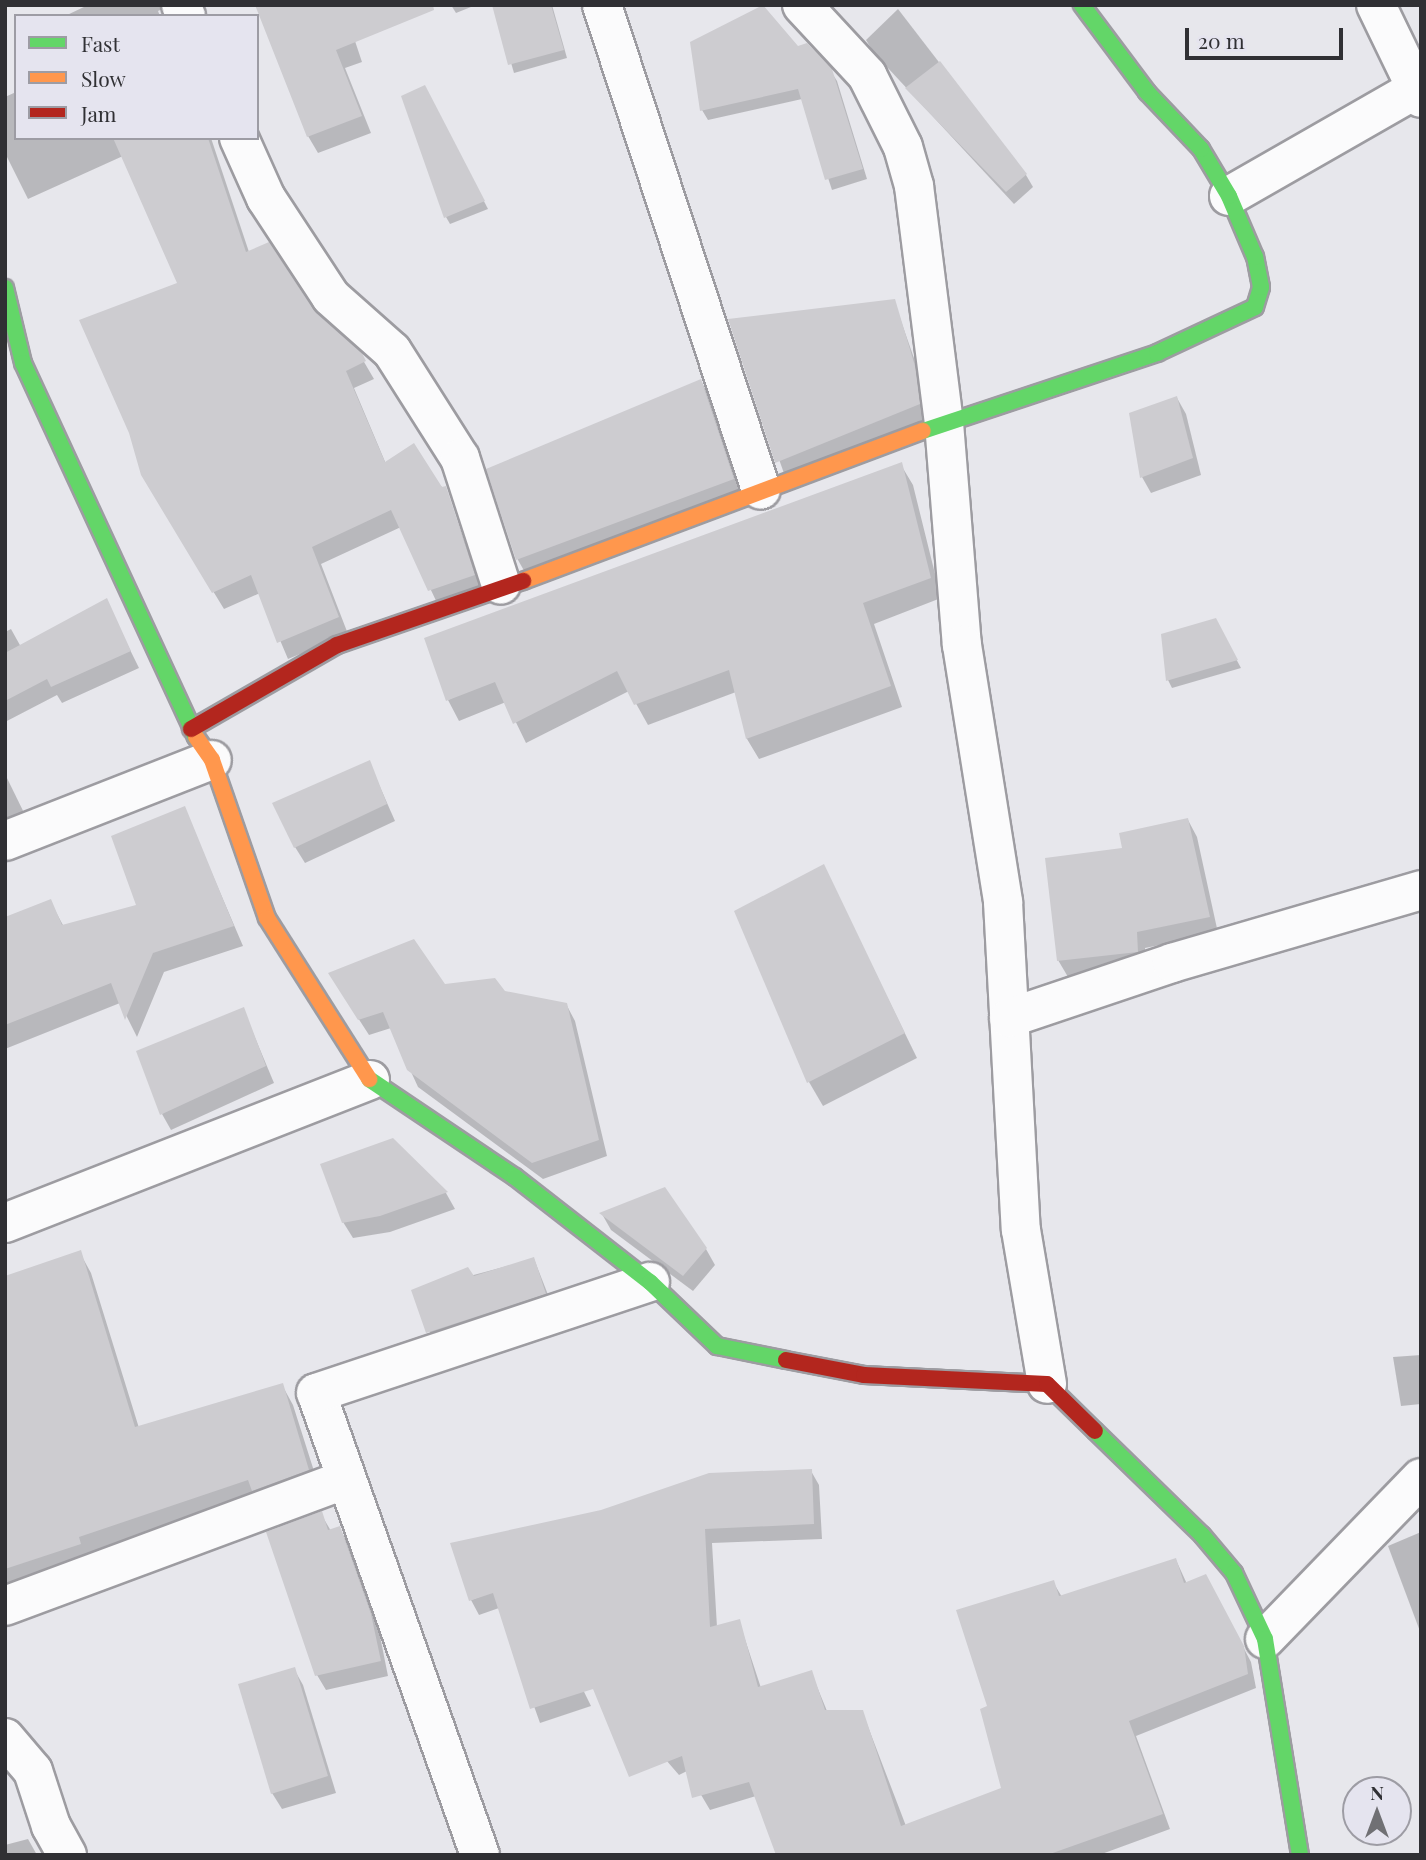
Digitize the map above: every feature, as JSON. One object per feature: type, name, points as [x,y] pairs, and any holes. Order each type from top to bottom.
[{"type":"street","points":[[603,5],[761,490]]},
{"type":"street","points":[[802,5],[867,75],[903,147],[914,186],[944,423],[962,645],[1003,902],[1021,1230],[1047,1384],[1202,1535],[1234,1573],[1265,1639],[1300,1855]]},
{"type":"street","points":[[191,729],[337,645],[501,585],[561,568],[761,490],[944,423],[1157,353],[1255,307],[1261,287],[1255,257],[1229,196],[1201,149],[1147,92],[1082,5]]},
{"type":"street","points":[[1229,196],[1418,94],[1376,5]]},
{"type":"street","points":[[240,140],[265,198],[331,297],[392,351],[460,458],[501,585]]},
{"type":"street","points":[[5,288],[14,364],[191,729],[212,760],[267,918],[370,1080],[515,1177],[650,1282],[717,1346],[864,1375],[973,1377],[1047,1384]]},
{"type":"street","points":[[5,841],[212,760]]},
{"type":"street","points":[[1009,1018],[1172,963],[1421,890]]},
{"type":"street","points":[[5,1223],[370,1080]]},
{"type":"street","points":[[480,1855],[344,1480],[316,1393],[650,1282]]},
{"type":"street","points":[[1265,1639],[1421,1478]]},
{"type":"street","points":[[5,1606],[344,1480]]},
{"type":"street","points":[[5,1738],[19,1776],[67,1855]]},
{"type":"building","points":[[255,5],[433,5],[434,10],[336,50],[362,116],[307,137]]},
{"type":"building","points":[[492,5],[551,5],[564,50],[508,65]]},
{"type":"building","points":[[763,5],[798,46],[807,43],[832,69],[863,169],[825,180],[798,89],[700,111],[690,42]]},
{"type":"building","points":[[940,61],[1027,174],[1006,192],[905,88]]},
{"type":"building","points":[[425,85],[485,201],[444,218],[401,96]]},
{"type":"building","points":[[114,140],[209,140],[246,252],[269,242],[313,309],[362,353],[366,361],[346,371],[385,462],[414,443],[442,487],[446,486],[475,575],[428,591],[391,510],[312,547],[339,617],[277,643],[251,575],[212,593],[141,475],[129,433],[79,320],[177,283]]},
{"type":"building","points":[[895,299],[915,366],[920,404],[775,463],[728,319]]},
{"type":"building","points":[[701,379],[734,479],[516,560],[486,469]]},
{"type":"building","points":[[1177,396],[1193,458],[1140,478],[1129,413]]},
{"type":"building","points":[[902,462],[931,578],[863,603],[891,686],[746,739],[729,670],[634,705],[617,671],[513,724],[495,682],[446,701],[424,638]]},
{"type":"building","points":[[107,598],[131,651],[51,687],[47,679],[5,701],[5,653]]},
{"type":"building","points":[[1216,618],[1238,660],[1166,681],[1161,634]]},
{"type":"building","points":[[370,760],[387,804],[294,848],[272,803]]},
{"type":"building","points":[[185,806],[234,926],[153,953],[125,1020],[111,983],[5,1025],[5,917],[51,899],[62,925],[136,905],[111,836]]},
{"type":"building","points":[[1188,818],[1210,917],[1137,932],[1138,952],[1057,961],[1045,858],[1122,848],[1119,833]]},
{"type":"building","points":[[824,864],[905,1033],[807,1083],[734,911]]},
{"type":"building","points":[[414,939],[445,984],[495,978],[505,991],[567,1003],[599,1140],[532,1163],[407,1070],[383,1012],[358,1020],[328,973]]},
{"type":"building","points":[[244,1007],[266,1066],[160,1115],[136,1051]]},
{"type":"building","points":[[393,1138],[448,1192],[380,1216],[342,1223],[320,1164]]},
{"type":"building","points":[[665,1187],[707,1248],[683,1276],[599,1213]]},
{"type":"building","points":[[81,1250],[135,1427],[283,1383],[309,1470],[252,1491],[248,1480],[79,1537],[81,1544],[5,1569],[5,1276]]},
{"type":"building","points":[[534,1257],[546,1294],[426,1333],[411,1290],[468,1267],[474,1276]]},
{"type":"building","points":[[812,1469],[814,1524],[705,1529],[710,1627],[740,1619],[758,1687],[812,1670],[825,1710],[863,1710],[901,1826],[1001,1788],[980,1709],[987,1706],[956,1610],[1054,1580],[1059,1596],[1176,1558],[1184,1583],[1206,1574],[1244,1646],[1248,1674],[1129,1721],[1163,1814],[1047,1855],[776,1855],[749,1782],[692,1798],[682,1756],[629,1777],[593,1689],[530,1709],[493,1593],[469,1601],[450,1543],[601,1510],[709,1473]]},
{"type":"building","points":[[322,1511],[328,1530],[340,1526],[371,1614],[381,1661],[315,1676],[266,1532]]},
{"type":"building","points":[[295,1667],[328,1776],[271,1794],[238,1684]]},
{"type":"traffic: fast","points":[[923,431],[1157,353],[1255,307],[1261,287],[1255,257],[1229,196],[1201,149],[1147,92],[1082,5]]},
{"type":"traffic: fast","points":[[5,288],[23,363],[196,737]]},
{"type":"traffic: fast","points":[[369,1079],[515,1177],[650,1282],[717,1346],[786,1360]]},
{"type":"traffic: fast","points":[[1095,1431],[1202,1535],[1234,1573],[1265,1639],[1300,1855]]},
{"type":"traffic: slow","points":[[523,581],[923,431]]},
{"type":"traffic: slow","points":[[196,737],[212,760],[267,918],[369,1079]]},
{"type":"traffic: jam","points":[[191,729],[337,645],[523,581]]},
{"type":"traffic: jam","points":[[786,1360],[864,1375],[1047,1384],[1095,1431]]}]
